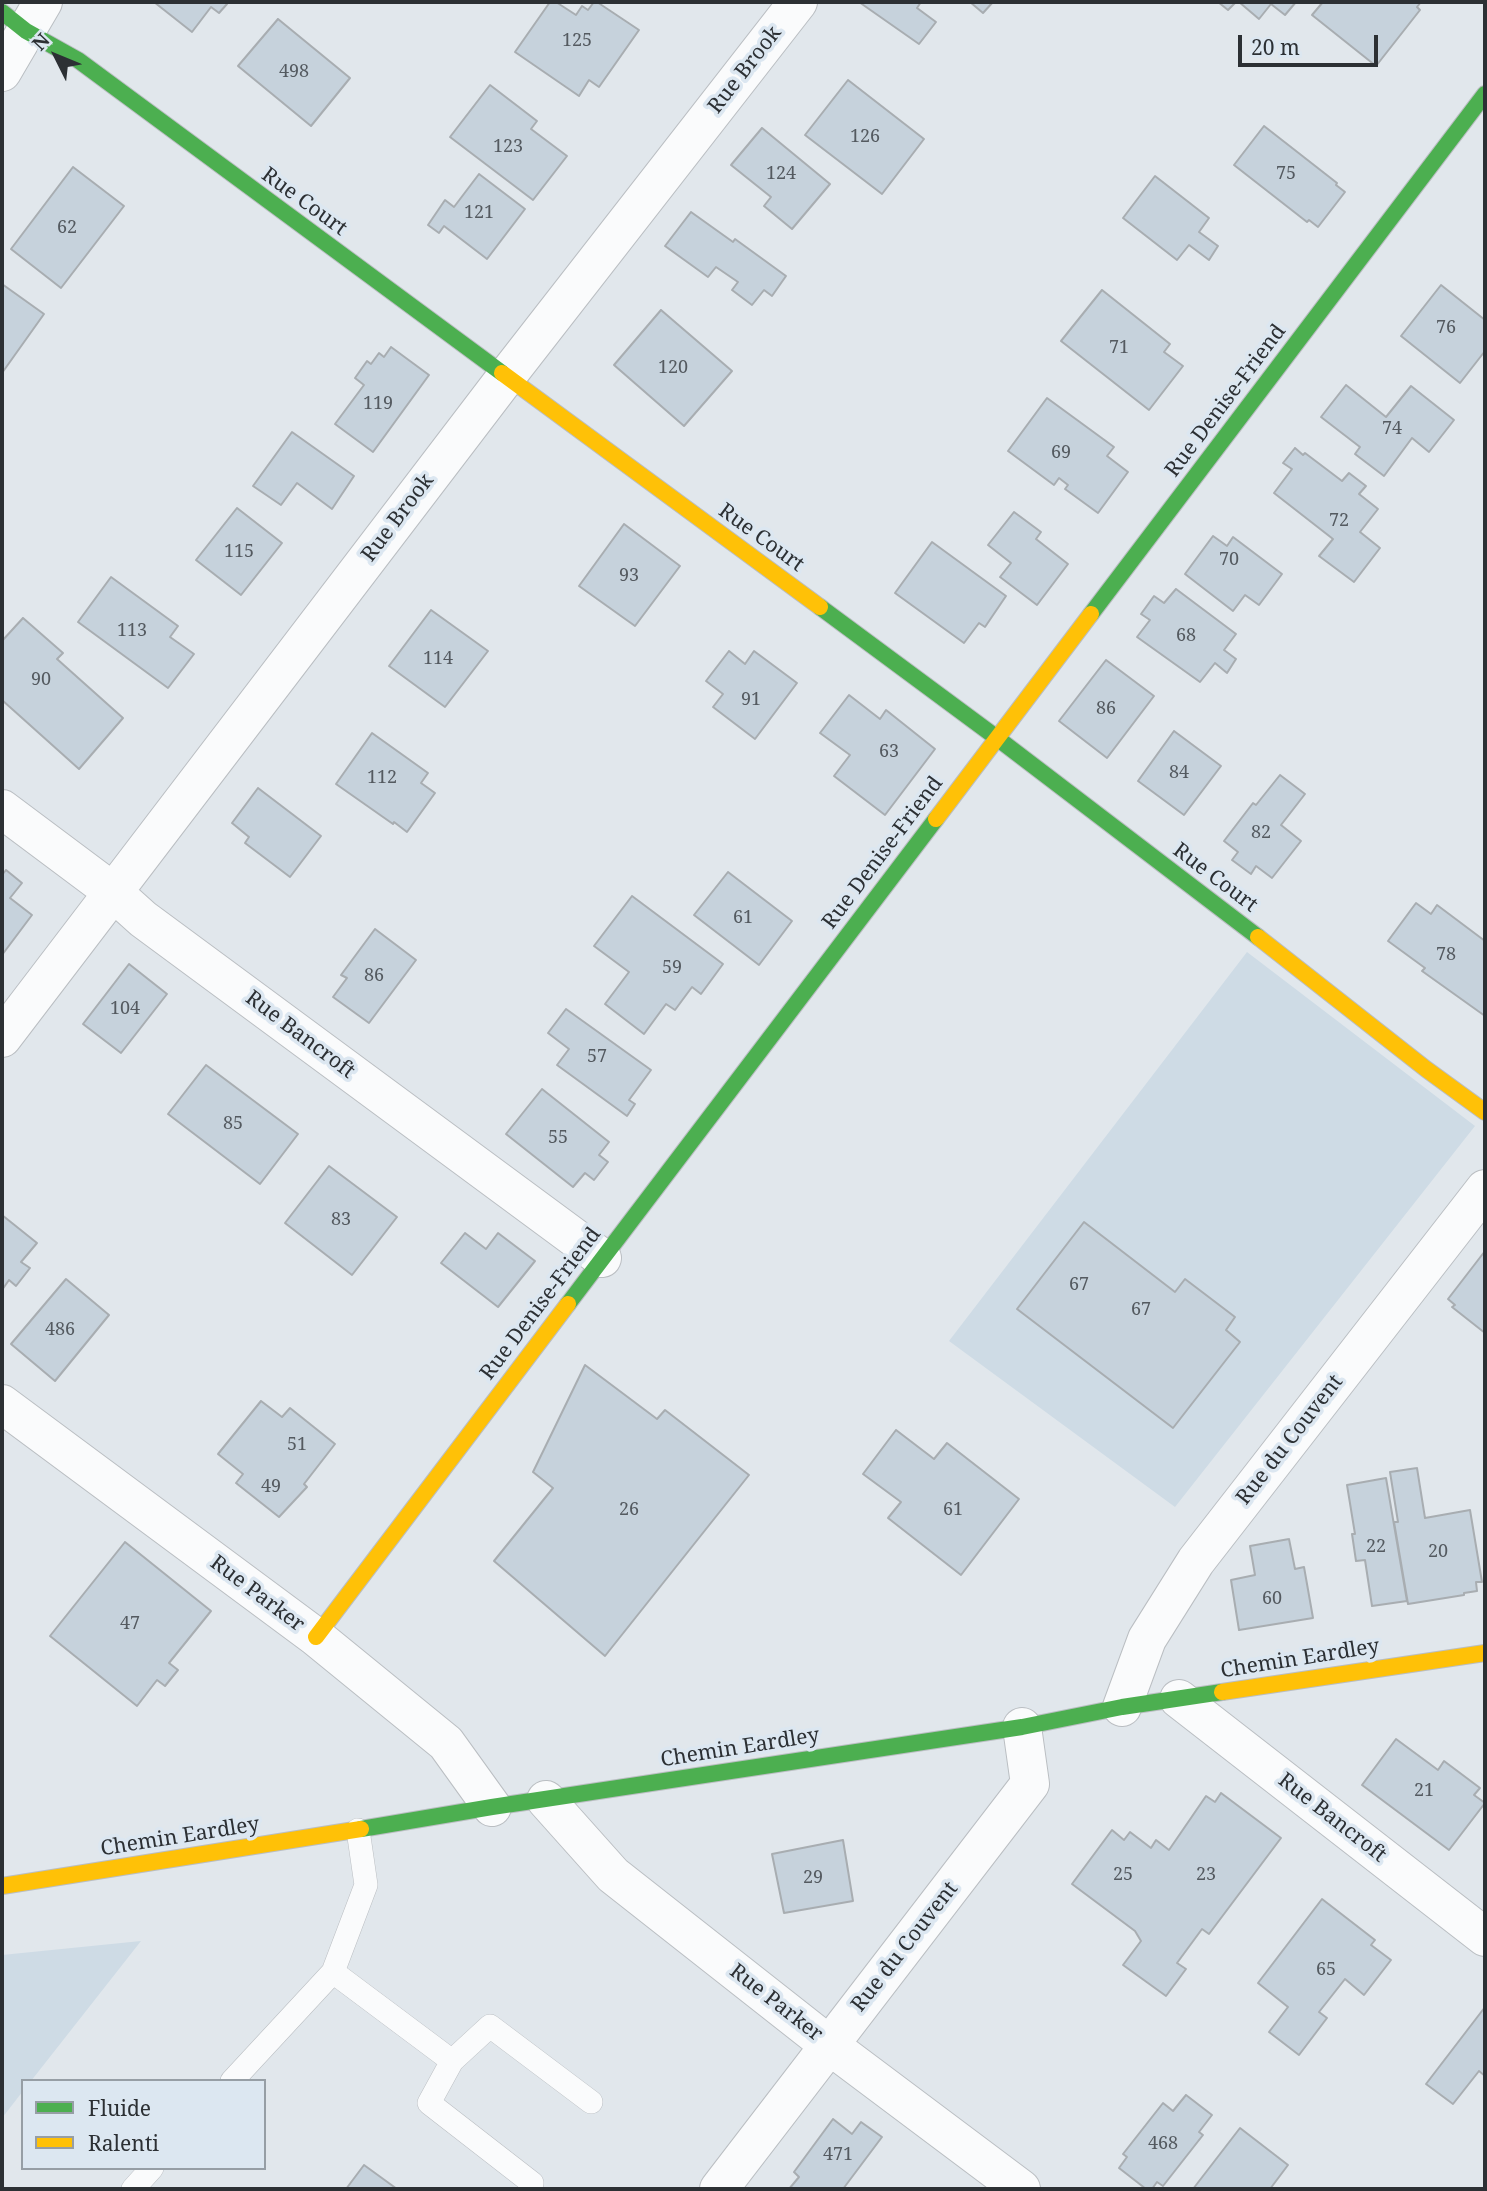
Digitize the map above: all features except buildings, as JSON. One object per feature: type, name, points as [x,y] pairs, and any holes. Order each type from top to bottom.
[{"type":"street","name":"Rue Brook","points":[[2,1038],[506,377],[798,2]]},
{"type":"street","name":"Rue Court","points":[[24,15],[78,60],[997,738],[1485,1112]]},
{"type":"street","points":[[2,72],[24,15]]},
{"type":"street","name":"Rue Denise-Friend","points":[[316,1637],[1485,94]]},
{"type":"street","name":"Rue Bancroft","points":[[2,809],[113,892],[143,919],[602,1258]]},
{"type":"street","name":"Rue du Couvent","points":[[1122,1707],[1147,1639],[1196,1561],[1485,1189]]},
{"type":"street","name":"Rue Parker","points":[[2,1404],[316,1637],[446,1743],[492,1807]]},
{"type":"street","name":"Chemin Eardley","points":[[2,1886],[492,1807],[1022,1727],[1122,1707],[1485,1653]]},
{"type":"street","name":"Rue Bancroft","points":[[1179,1699],[1485,1937]]},
{"type":"street","name":"Rue du Couvent","points":[[719,2189],[1030,1784],[1022,1727]]},
{"type":"street","name":"Rue Parker","points":[[546,1800],[613,1875],[829,2045],[1021,2189]]},
{"type":"lane","points":[[234,2079],[332,1972],[366,1885],[358,1830]]},
{"type":"lane","points":[[332,1972],[453,2061]]},
{"type":"lane","points":[[531,2183],[429,2103],[453,2061],[490,2026],[591,2102]]},
{"type":"lane","points":[[133,2189],[150,2170]]},
{"type":"shaded area","points":[[1247,952],[1475,1126],[1175,1507],[949,1341]]},
{"type":"shaded area","points":[[141,1941],[33,2079],[21,2079],[21,2094],[2,2118],[2,1955]]},
{"type":"traffic: fast","points":[[2,12],[26,31],[78,60],[502,373]]},
{"type":"traffic: fast","points":[[1091,614],[1485,94]]},
{"type":"traffic: fast","points":[[820,607],[1258,937]]},
{"type":"traffic: fast","points":[[568,1304],[936,819]]},
{"type":"traffic: fast","points":[[361,1829],[1022,1727],[1122,1707],[1222,1692]]},
{"type":"traffic: slow","points":[[502,373],[820,607]]},
{"type":"traffic: slow","points":[[936,819],[1091,614]]},
{"type":"traffic: slow","points":[[1258,937],[1485,1112]]},
{"type":"traffic: slow","points":[[316,1637],[568,1304]]},
{"type":"traffic: slow","points":[[1222,1692],[1485,1653]]},
{"type":"traffic: slow","points":[[2,1886],[361,1829]]}]
